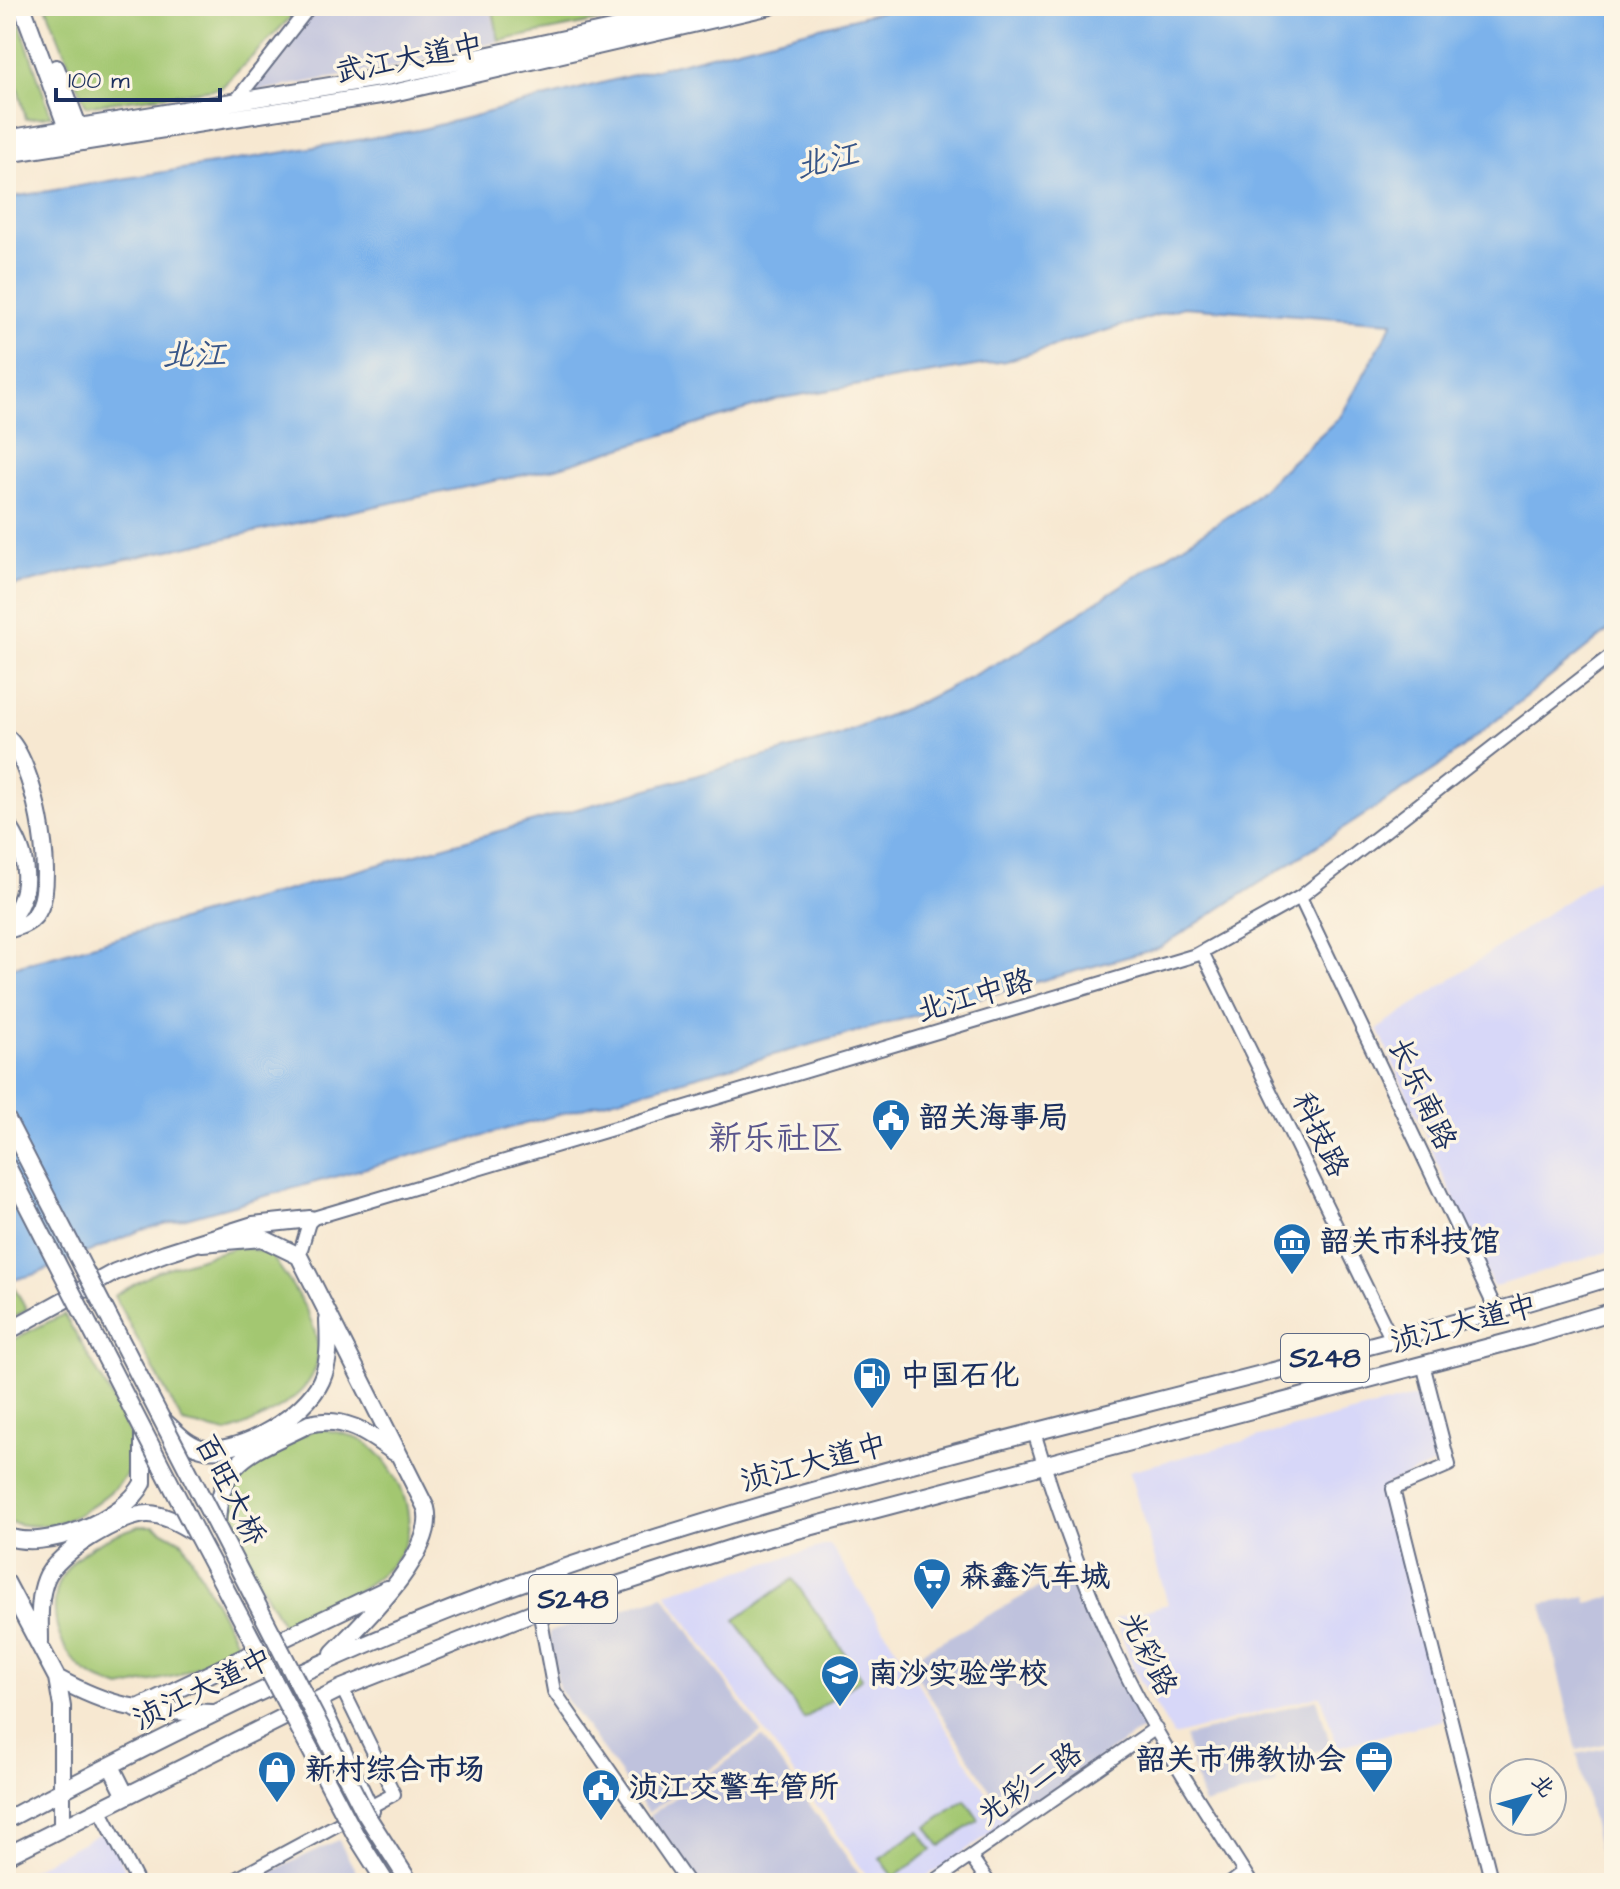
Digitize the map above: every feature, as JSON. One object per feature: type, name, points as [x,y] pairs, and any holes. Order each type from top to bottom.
[{"type":"main road","points":[[22,6],[76,135]]},
{"type":"main road","points":[[31,6],[76,135]]},
{"type":"main road","name":"武江大道中","points":[[6,154],[76,135],[235,102],[391,76],[719,6]]},
{"type":"main road","name":"武江大道中","points":[[6,139],[76,135],[393,93],[771,6]]},
{"type":"main road","points":[[6,737],[20,751],[32,783],[46,875],[40,908],[22,927],[6,930]]},
{"type":"main road","points":[[6,823],[21,846],[26,876],[21,902],[6,923]]},
{"type":"main road","name":"百旺大桥","points":[[6,1118],[365,1813],[410,1883]]},
{"type":"main road","name":"百旺大桥","points":[[6,1164],[355,1834],[386,1883]]},
{"type":"main road","points":[[6,1332],[115,1272],[264,1222],[310,1219]]},
{"type":"main road","points":[[202,1243],[262,1238],[299,1256],[428,1516],[414,1556],[393,1586],[329,1657]]},
{"type":"main road","name":"浈江大道中","points":[[60,1791],[329,1657],[535,1578],[730,1516],[1034,1432],[1497,1312],[1614,1276]]},
{"type":"main road","name":"浈江大道中","points":[[62,1827],[320,1698],[539,1610],[741,1545],[1614,1311]]},
{"type":"main road","points":[[162,1419],[195,1446],[215,1449],[241,1445],[307,1402],[322,1380],[329,1348],[328,1315]]},
{"type":"main road","points":[[217,1526],[223,1482],[246,1456],[319,1421],[353,1426],[370,1434],[398,1455]]},
{"type":"main road","points":[[41,1647],[44,1585],[52,1566],[63,1546],[139,1490],[145,1465],[143,1430]]},
{"type":"main road","points":[[6,1536],[63,1546],[139,1515],[158,1515],[196,1533]]},
{"type":"main road","points":[[6,1582],[12,1608],[41,1647],[57,1678],[62,1707],[62,1827]]},
{"type":"main road","points":[[136,1709],[393,1586]]},
{"type":"main road","points":[[57,1678],[91,1697],[136,1709],[216,1713]]},
{"type":"main road","points":[[111,1766],[125,1794]]},
{"type":"main road","name":"S248","points":[[6,1820],[60,1791]]},
{"type":"main road","name":"S248","points":[[6,1856],[62,1827]]},
{"type":"street","points":[[235,102],[310,6]]},
{"type":"street","name":"北江中路","points":[[310,1219],[1044,1003],[1202,952],[1300,897],[1614,653]]},
{"type":"street","name":"长乐南路","points":[[1300,897],[1497,1312]]},
{"type":"street","name":"科技路","points":[[1202,952],[1392,1340]]},
{"type":"street","points":[[299,1256],[310,1219]]},
{"type":"street","points":[[1423,1364],[1449,1465],[1393,1489],[1492,1883]]},
{"type":"street","name":"光彩路","points":[[1034,1432],[1048,1486],[1086,1586],[1126,1674],[1247,1878]]},
{"type":"street","points":[[539,1610],[554,1691],[688,1883]]},
{"type":"street","points":[[229,1883],[394,1794],[342,1688]]},
{"type":"street","points":[[320,1698],[371,1807],[401,1883]]},
{"type":"street","name":"光彩二路","points":[[932,1883],[1156,1728]]},
{"type":"street","points":[[99,1807],[138,1883]]},
{"type":"street","points":[[971,1857],[989,1883]]},
{"type":"street","points":[[1231,1883],[1247,1878]]},
{"type":"shaded area","points":[[314,6],[490,6],[498,42],[394,67],[246,93]]},
{"type":"shaded area","points":[[1614,868],[1614,1250],[1493,1287],[1378,1029]]},
{"type":"shaded area","points":[[1425,1394],[1442,1461],[1387,1484],[1443,1720],[1337,1747],[1321,1695],[1174,1736],[1134,1670],[1115,1619],[1168,1604],[1129,1471]]},
{"type":"shaded area","name":"南沙实验学校","points":[[830,1544],[1006,1823],[917,1883],[872,1883],[666,1593]]},
{"type":"shaded area","points":[[1069,1571],[1144,1728],[1009,1820],[907,1660]]},
{"type":"shaded area","points":[[664,1596],[761,1733],[648,1813],[559,1689],[549,1632]]},
{"type":"shaded area","points":[[1586,1597],[1587,1603],[1614,1597],[1614,1742],[1577,1750],[1542,1604]]},
{"type":"shaded area","points":[[1317,1699],[1331,1747],[1272,1764],[1277,1785],[1204,1805],[1185,1737]]},
{"type":"shaded area","points":[[762,1737],[865,1883],[697,1883],[649,1816]]},
{"type":"shaded area","points":[[1614,1746],[1614,1883],[1606,1883],[1577,1754]]},
{"type":"shaded area","points":[[106,1830],[132,1883],[6,1883]]},
{"type":"shaded area","points":[[338,1840],[362,1883],[248,1883]]},
{"type":"green space","points":[[6,6],[14,6],[51,116],[26,119],[6,43]]},
{"type":"green space","points":[[46,6],[302,6],[221,88],[86,106]]},
{"type":"green space","points":[[492,6],[672,6],[499,41]]},
{"type":"green space","points":[[240,1246],[270,1254],[292,1286],[308,1314],[317,1339],[317,1361],[309,1381],[292,1399],[265,1416],[227,1433],[183,1423],[114,1296],[158,1271]]},
{"type":"green space","points":[[12,1283],[27,1310],[6,1321],[6,1285]]},
{"type":"green space","points":[[64,1314],[127,1428],[135,1455],[133,1464],[117,1486],[78,1515],[48,1525],[17,1524],[6,1521],[6,1343]]},
{"type":"green space","points":[[317,1428],[357,1438],[380,1455],[404,1496],[408,1512],[406,1541],[399,1555],[376,1578],[346,1598],[285,1628],[236,1535],[230,1497],[235,1482],[251,1465]]},
{"type":"green space","points":[[139,1526],[154,1526],[183,1542],[239,1647],[179,1675],[121,1688],[87,1673],[69,1654],[58,1630],[55,1603],[62,1577],[77,1558],[102,1541]]},
{"type":"green space","points":[[793,1579],[862,1678],[804,1719],[735,1620]]},
{"type":"green space","points":[[965,1800],[979,1820],[940,1846],[927,1827]]},
{"type":"green space","points":[[919,1831],[932,1850],[894,1877],[880,1858]]},
{"type":"water","name":"北江","points":[[902,6],[1614,6],[1614,626],[1437,768],[1159,948],[139,1231],[36,1274],[6,1282],[6,969],[838,736],[923,701],[1019,652],[1245,505],[1341,416],[1393,322],[1184,307],[1005,361],[782,398],[556,468],[85,568],[6,588],[6,198],[419,130]]},
{"type":"place","name":"韶关海事局","points":[[891,1152]]},
{"type":"place","name":"韶关市科技馆","points":[[1292,1276]]},
{"type":"place","name":"中国石化","points":[[872,1410]]},
{"type":"place","name":"森鑫汽车城","points":[[932,1611]]},
{"type":"place","name":"南沙实验学校","points":[[840,1708]]},
{"type":"place","name":"韶关市佛教协会","points":[[1374,1794]]},
{"type":"place","name":"新村综合市场","points":[[277,1804]]},
{"type":"place","name":"浈江交警车管所","points":[[601,1822]]},
{"type":"district","name":"新乐社区","points":[[776,1139]]}]
